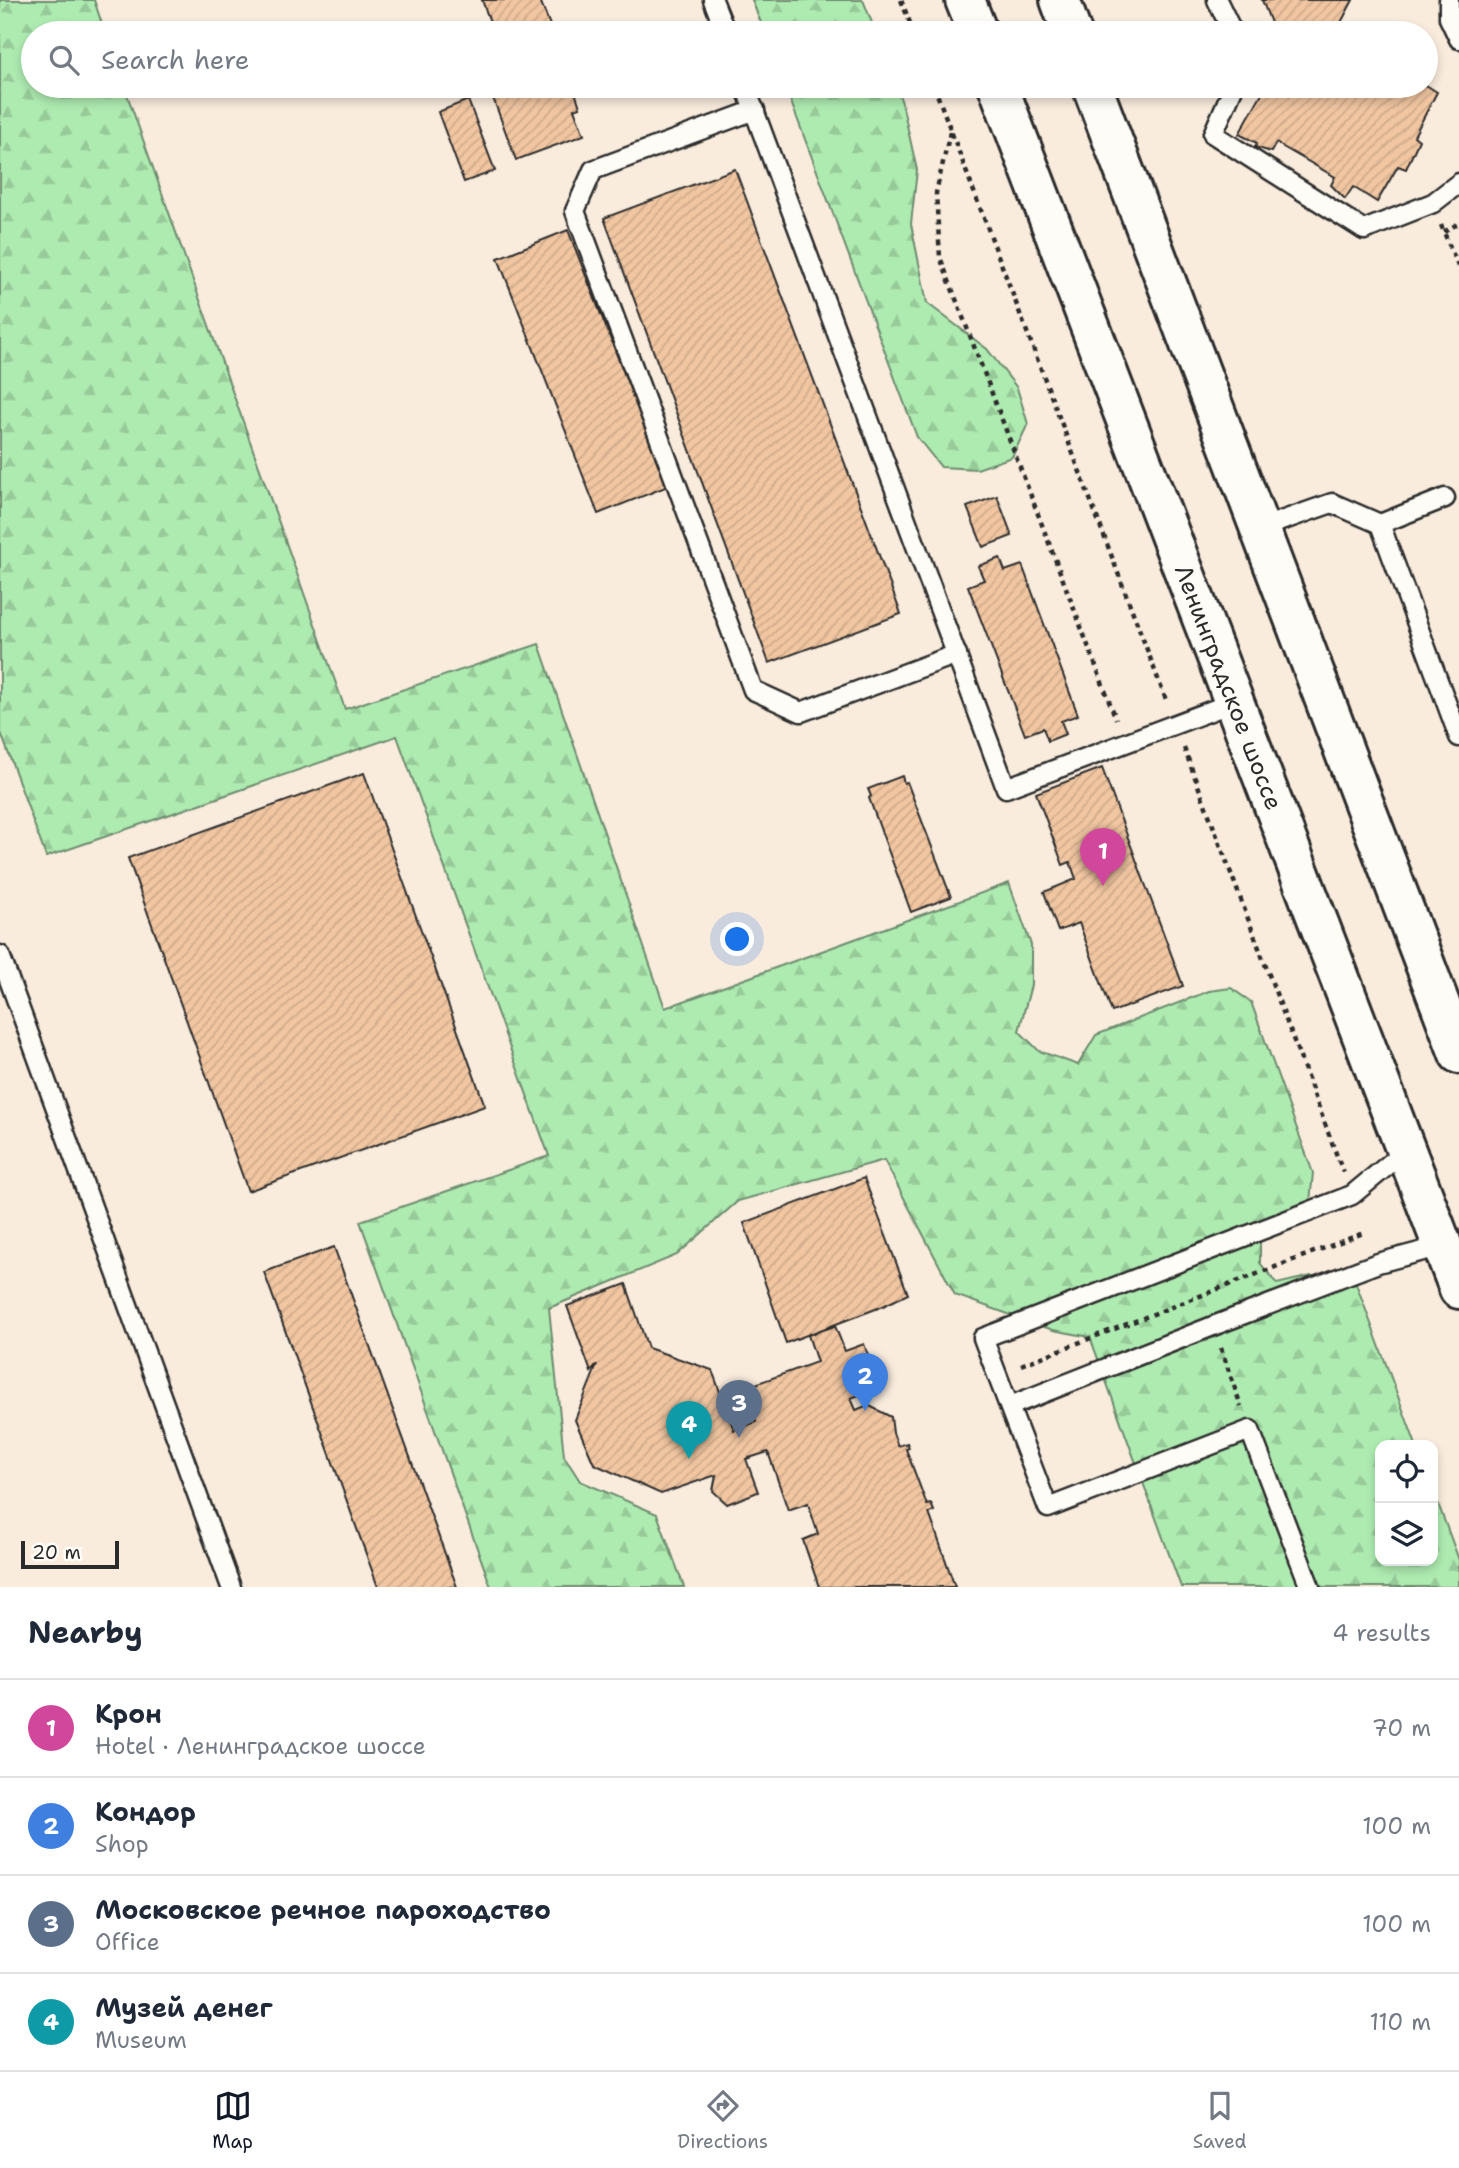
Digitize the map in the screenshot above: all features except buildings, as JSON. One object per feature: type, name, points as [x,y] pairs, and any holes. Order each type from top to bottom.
[{"type":"main road","points":[[965,0],[973,21]]},
{"type":"main road","points":[[1060,0],[1068,21]]},
{"type":"main road","name":"Ленинградское шоссе","points":[[1003,98],[1459,1289]]},
{"type":"main road","points":[[1097,98],[1261,528],[1451,1012],[1459,1054]]},
{"type":"lane","points":[[713,0],[721,21]]},
{"type":"lane","points":[[1217,0],[1227,21]]},
{"type":"lane","points":[[1449,0],[1449,18],[1459,39]]},
{"type":"lane","points":[[750,98],[1006,788],[1234,702]]},
{"type":"lane","points":[[1229,98],[1213,134],[1364,230],[1433,204],[1459,183]]},
{"type":"lane","points":[[755,110],[593,170],[575,211],[594,263],[753,690],[801,712],[957,654]]},
{"type":"lane","points":[[1261,528],[1332,503],[1380,524],[1445,498]]},
{"type":"lane","points":[[1380,524],[1459,737]]},
{"type":"lane","points":[[0,955],[232,1587]]},
{"type":"lane","points":[[1310,1587],[1250,1430],[1048,1508],[983,1338],[1352,1195],[1405,1151]]},
{"type":"lane","points":[[1010,1406],[1378,1263],[1442,1246]]},
{"type":"path","points":[[901,0],[909,21]]},
{"type":"path","points":[[938,98],[1352,1195]]},
{"type":"path","points":[[950,130],[936,193],[940,257],[1126,743]]},
{"type":"path","points":[[1433,204],[1459,269]]},
{"type":"path","points":[[1444,232],[1459,222]]},
{"type":"path","points":[[997,1374],[1366,1232]]},
{"type":"path","points":[[1200,1296],[1250,1430]]},
{"type":"green space","points":[[0,0],[94,0],[101,21],[21,21],[21,98],[128,98],[345,709],[539,644],[665,1008],[1009,883],[1031,945],[1031,985],[1019,1031],[1039,1051],[1078,1065],[1096,1035],[1209,991],[1231,988],[1251,1002],[1313,1173],[1309,1211],[1260,1240],[1260,1263],[1277,1284],[1311,1276],[1354,1278],[1414,1440],[1375,1440],[1375,1566],[1438,1566],[1438,1503],[1459,1560],[1459,1587],[1181,1587],[1090,1337],[1053,1330],[955,1295],[884,1160],[738,1201],[677,1255],[549,1308],[564,1456],[580,1481],[657,1514],[684,1587],[491,1587],[360,1221],[549,1156],[397,736],[46,857],[0,730]]},
{"type":"green space","points":[[752,0],[863,0],[871,21],[760,21]]},
{"type":"green space","points":[[790,98],[900,98],[917,170],[911,224],[927,303],[987,349],[1017,388],[1028,424],[1012,457],[977,469],[941,467],[917,437]]},
{"type":"place","name":"Крон","points":[[1103,886]]},
{"type":"place","name":"Кондор","points":[[865,1411]]},
{"type":"place","name":"Московское речное пароходство","points":[[739,1438]]},
{"type":"place","name":"Музей денег","points":[[689,1459]]}]
